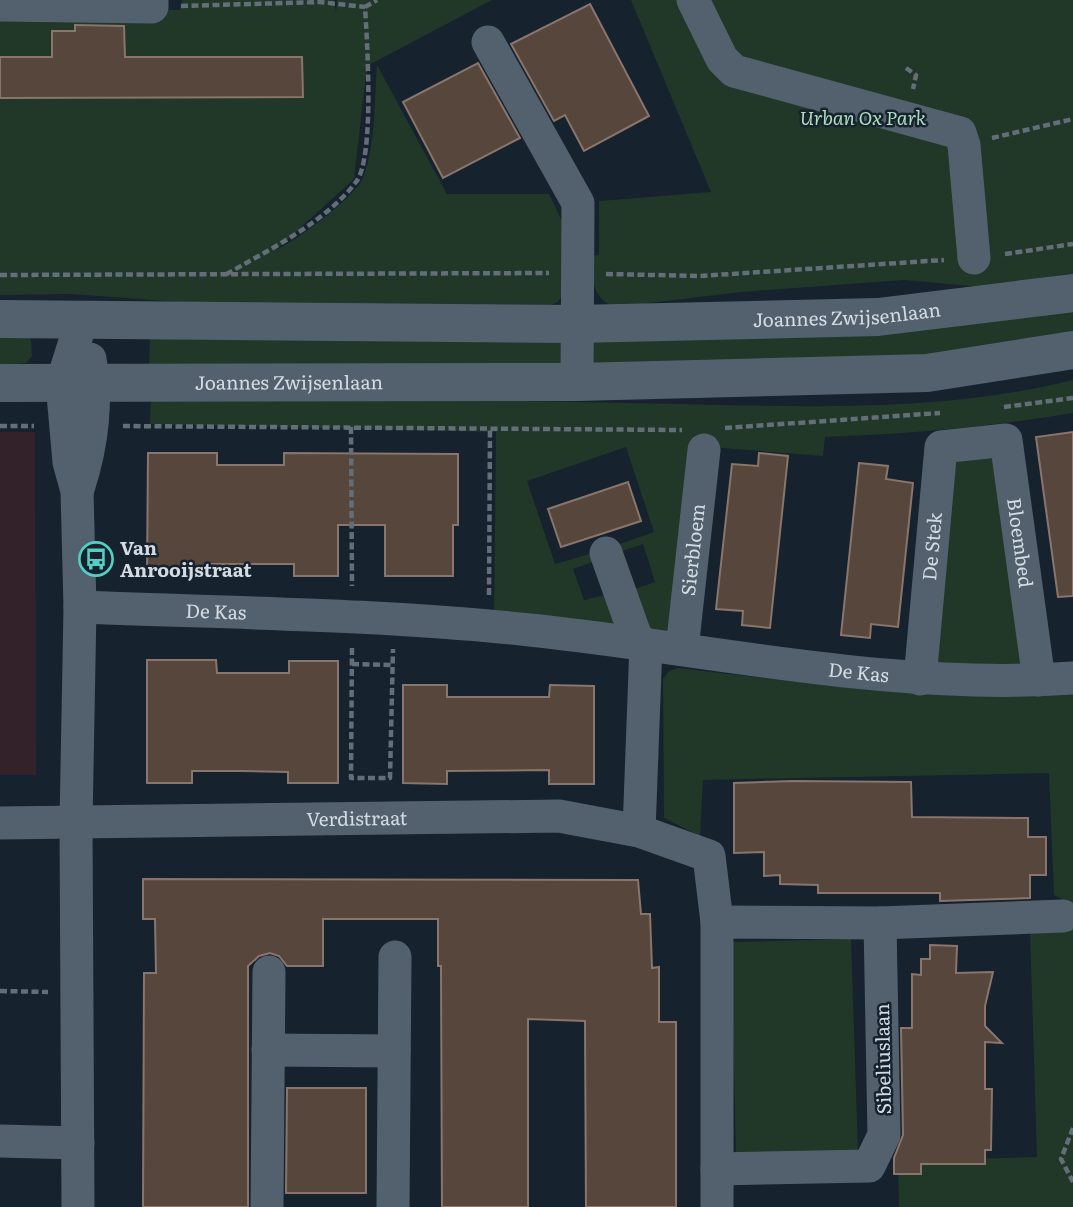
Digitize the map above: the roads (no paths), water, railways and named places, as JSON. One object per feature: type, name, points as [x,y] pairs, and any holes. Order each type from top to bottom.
[{"type":"street","points":[[693,0],[722,59],[734,71],[960,133],[964,145],[974,258]]},
{"type":"street","points":[[0,5],[152,4]]},
{"type":"street","points":[[488,42],[578,203],[577,382]]},
{"type":"street","name":"Joannes Zwijsenlaan","points":[[0,319],[576,324],[878,317],[1073,293]]},
{"type":"street","points":[[78,1207],[76,823],[80,607],[77,491],[69,462],[82,319]]},
{"type":"street","name":"Joannes Zwijsenlaan","points":[[0,383],[577,382],[927,373],[1073,350]]},
{"type":"street","points":[[77,491],[89,456],[93,426],[78,383]]},
{"type":"street","name":"Sierbloem","points":[[682,649],[705,436]]},
{"type":"street","name":"Bloembed","points":[[973,444],[1006,440],[1039,680]]},
{"type":"street","name":"De Stek","points":[[920,679],[941,447],[973,444]]},
{"type":"street","points":[[606,553],[642,644],[639,831]]},
{"type":"street","name":"De Kas","points":[[80,607],[394,620],[488,627],[920,679],[989,682],[1073,678]]},
{"type":"street","name":"Verdistraat","points":[[0,823],[559,817],[639,831],[709,856],[717,922]]},
{"type":"street","points":[[717,1207],[717,922],[880,923],[1063,916]]},
{"type":"street","name":"Sibeliuslaan","points":[[717,1169],[869,1166],[884,1135],[880,923]]},
{"type":"street","points":[[393,1207],[395,957]]},
{"type":"street","points":[[267,1207],[269,972]]},
{"type":"street","points":[[268,1050],[394,1051]]},
{"type":"street","points":[[0,1141],[78,1143]]},
{"type":"place","name":"Van Anrooijstraat","points":[[96,559]]},
{"type":"park label","name":"Urban Ox Park","points":[[863,118]]}]
